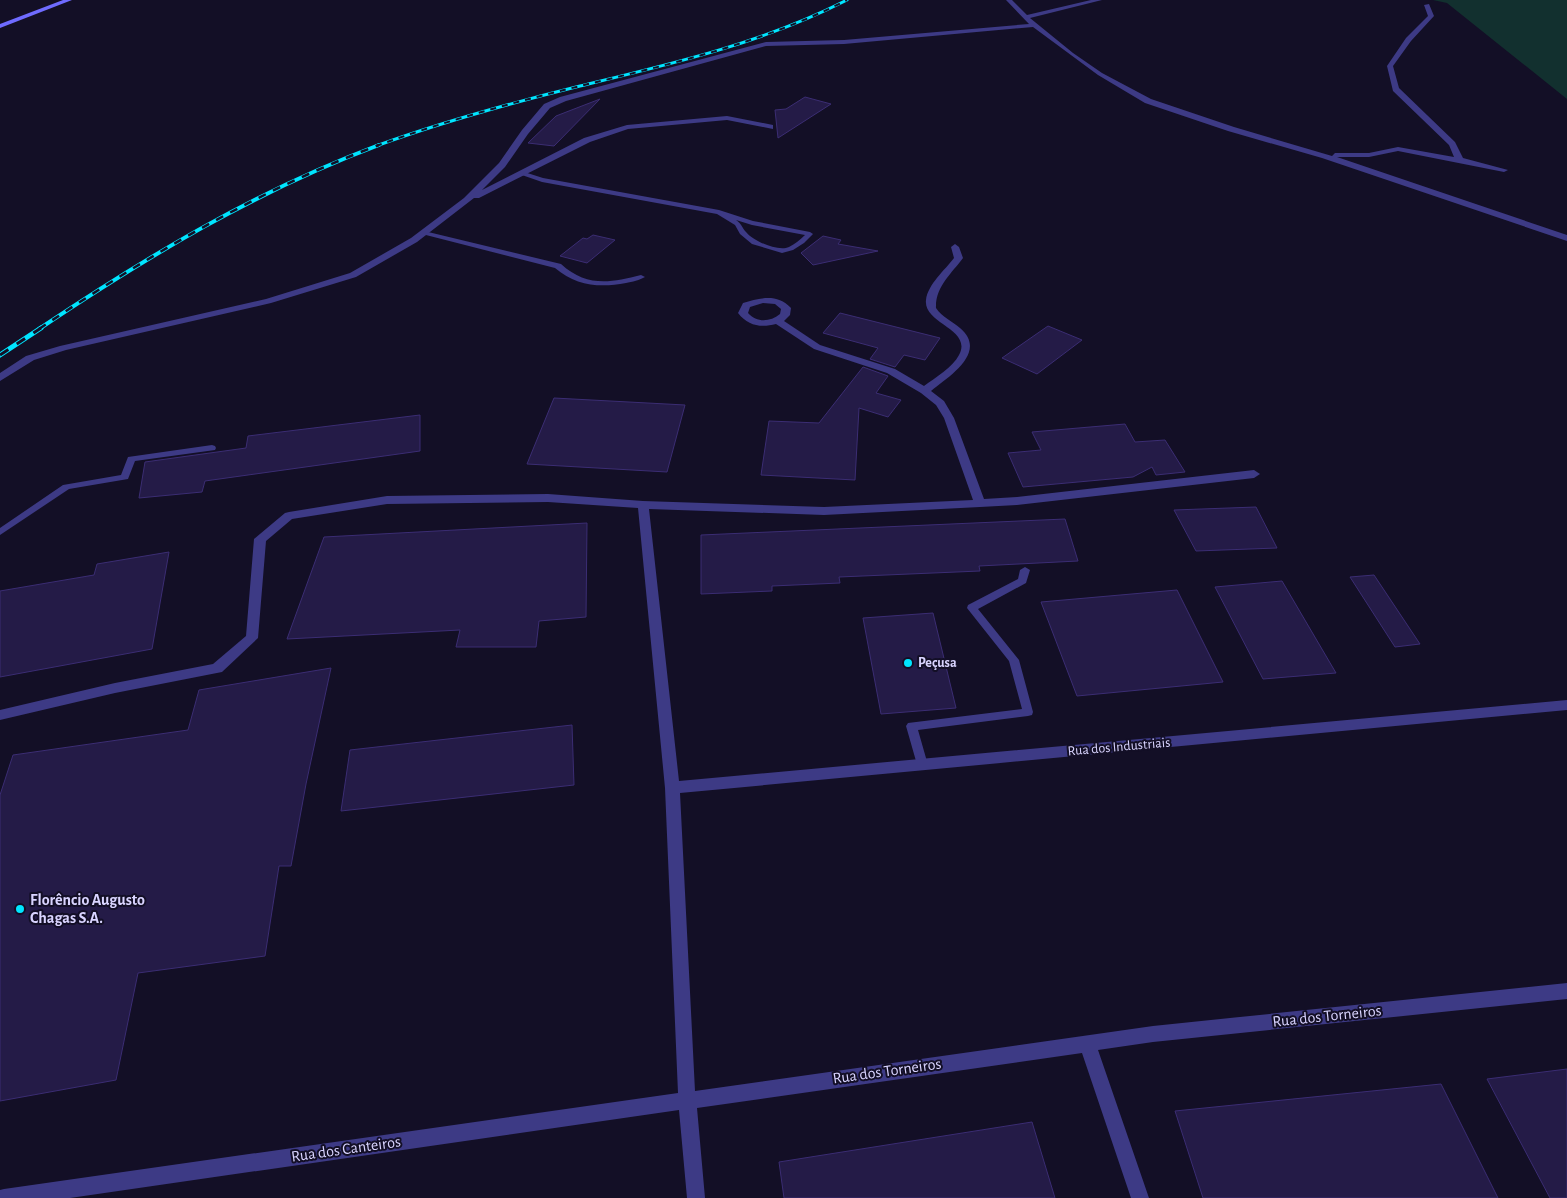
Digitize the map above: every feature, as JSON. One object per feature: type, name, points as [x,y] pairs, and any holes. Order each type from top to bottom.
[{"type":"main road","points":[[0,26],[69,0]]},
{"type":"street","points":[[1009,0],[1034,25],[1100,74],[1148,102],[1230,129],[1325,156],[1567,238]]},
{"type":"street","points":[[1026,17],[1099,0]]},
{"type":"street","points":[[1427,5],[1431,16],[1414,31],[1390,66],[1396,89],[1452,144],[1460,160]]},
{"type":"street","points":[[0,378],[30,358],[63,348],[268,301],[353,275],[424,232],[467,200],[502,165],[525,132],[547,106],[562,98],[766,44],[844,42],[1034,25]]},
{"type":"street","points":[[467,200],[587,140],[628,127],[727,118],[770,127]]},
{"type":"street","points":[[1325,156],[1369,154],[1398,149],[1504,170]]},
{"type":"street","points":[[925,391],[964,355],[966,343],[960,332],[934,312],[930,302],[934,292],[959,258],[955,247]]},
{"type":"street","points":[[778,321],[817,347],[892,371],[925,391],[940,403],[949,418],[980,503]]},
{"type":"street","points":[[0,715],[115,688],[217,668],[252,638],[260,539],[289,516],[387,500],[548,498],[643,505],[824,512],[1017,501],[1254,474]]},
{"type":"street","points":[[643,505],[672,788],[687,1100],[696,1198]]},
{"type":"street","name":"Rua dos Industriais","points":[[672,788],[1567,705]]},
{"type":"street","name":"Rua dos Torneiros","points":[[687,1100],[1153,1034],[1567,991]]},
{"type":"street","points":[[1087,1043],[1140,1198]]},
{"type":"street","name":"Rua dos Canteiros","points":[[4,1198],[687,1100]]},
{"type":"lane","points":[[521,173],[542,180],[718,212],[752,223],[810,234],[791,249],[782,250],[754,243],[742,232],[738,224],[718,212]]},
{"type":"lane","points":[[424,232],[558,266],[568,274],[590,284],[622,283],[641,277]]},
{"type":"lane","points":[[0,532],[66,486],[125,477],[131,459],[212,448]]},
{"type":"lane","points":[[922,765],[912,726],[1028,712],[1014,660],[972,608],[1023,581],[1024,570]]},
{"type":"green space","points":[[1433,0],[1567,0],[1567,99],[1447,3]]},
{"type":"building","points":[[805,97],[831,104],[778,138],[775,110],[786,109]]},
{"type":"building","points":[[600,99],[554,146],[528,143],[556,116]]},
{"type":"building","points":[[593,235],[615,240],[587,263],[560,256],[583,238],[587,239]]},
{"type":"building","points":[[823,236],[841,240],[838,244],[878,251],[813,265],[801,253]]},
{"type":"building","points":[[840,313],[940,338],[925,360],[904,355],[895,367],[870,359],[878,348],[823,333]]},
{"type":"building","points":[[1048,326],[1082,340],[1037,374],[1002,358]]},
{"type":"building","points":[[863,367],[888,376],[876,393],[901,400],[888,417],[859,408],[855,480],[761,475],[769,421],[819,423]]},
{"type":"building","points":[[554,398],[685,405],[667,472],[527,464]]},
{"type":"building","points":[[420,415],[420,451],[205,481],[202,492],[139,498],[145,462],[246,448],[248,436]]},
{"type":"building","points":[[1125,424],[1135,442],[1165,440],[1185,472],[1156,475],[1152,467],[1133,477],[1023,487],[1008,453],[1041,450],[1032,432]]},
{"type":"building","points":[[1256,507],[1277,548],[1196,551],[1174,510]]},
{"type":"building","points":[[1065,519],[1078,561],[979,566],[980,571],[839,577],[840,583],[772,586],[772,591],[701,594],[701,535]]},
{"type":"building","points":[[587,523],[586,617],[539,621],[536,647],[456,647],[460,630],[287,639],[324,537]]},
{"type":"building","points":[[169,552],[152,649],[0,677],[0,591],[94,575],[97,564]]},
{"type":"building","points":[[1374,575],[1420,644],[1395,647],[1350,577]]},
{"type":"building","points":[[1282,581],[1336,673],[1263,679],[1215,587]]},
{"type":"building","points":[[1177,590],[1223,682],[1077,696],[1041,602]]},
{"type":"building","name":"Peçusa","points":[[933,613],[956,708],[881,714],[863,618]]},
{"type":"building","points":[[331,668],[306,784],[291,866],[279,866],[265,956],[138,973],[116,1080],[0,1101],[0,795],[13,755],[188,730],[199,690]]},
{"type":"building","points":[[572,725],[574,785],[341,811],[350,750]]},
{"type":"building","points":[[1567,1069],[1567,1198],[1550,1198],[1487,1079]]},
{"type":"building","points":[[1441,1084],[1498,1198],[1203,1198],[1175,1111]]},
{"type":"building","points":[[1032,1122],[1055,1198],[784,1198],[779,1162]]},
{"type":"railway","points":[[376,146],[503,106],[716,51],[783,28],[847,0]]},
{"type":"railway","points":[[39,329],[162,251],[246,204],[334,163],[379,145]]},
{"type":"railway","points":[[0,355],[41,328]]},
{"type":"place","name":"Peçusa","points":[[908,663]]},
{"type":"place","name":"Florêncio Augusto Chagas S.A.","points":[[20,909]]}]
